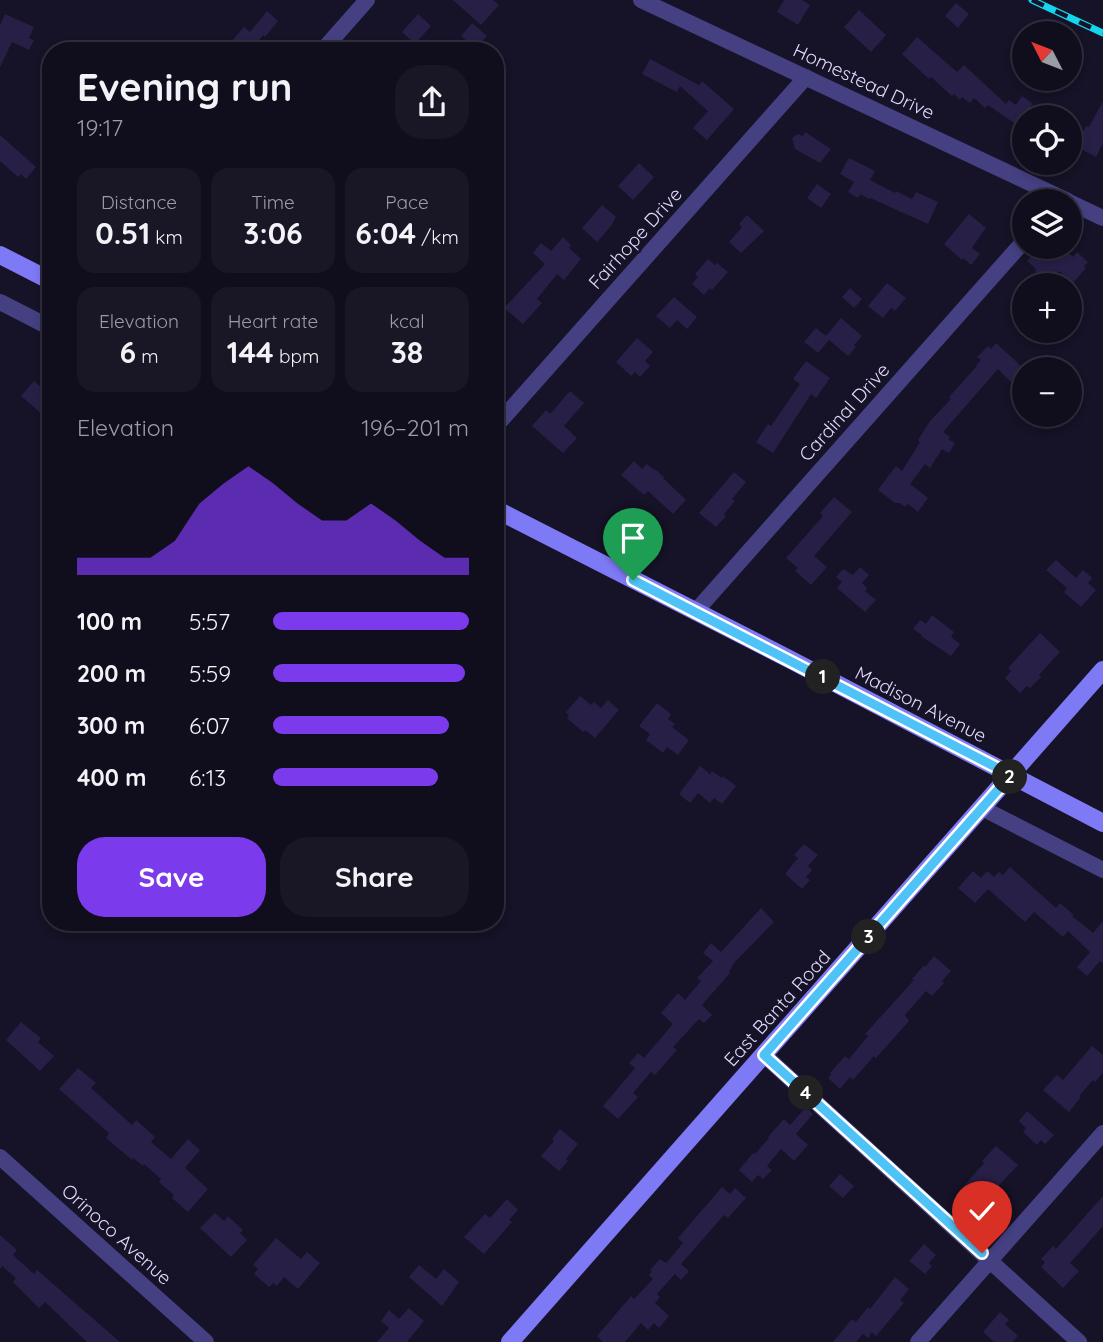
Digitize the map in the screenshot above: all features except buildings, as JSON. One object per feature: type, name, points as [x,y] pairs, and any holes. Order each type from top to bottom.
[{"type":"street","points":[[331,42],[368,0]]},
{"type":"street","name":"Homestead Drive","points":[[641,0],[1040,189]]},
{"type":"street","name":"Fairhope Drive","points":[[504,417],[806,77]]},
{"type":"street","name":"Homestead Drive","points":[[1082,209],[1103,218]]},
{"type":"street","points":[[0,255],[42,276]]},
{"type":"street","name":"Cardinal Drive","points":[[695,612],[1012,255]]},
{"type":"street","points":[[0,302],[42,323]]},
{"type":"street","name":"Madison Avenue","points":[[504,514],[1103,823]]},
{"type":"street","name":"East Banta Road","points":[[510,1342],[1103,670]]},
{"type":"street","points":[[982,808],[1103,870]]},
{"type":"street","points":[[764,1055],[1079,1342]]},
{"type":"street","points":[[918,1342],[1103,1133]]},
{"type":"street","name":"Orinoco Avenue","points":[[0,1157],[206,1342]]},
{"type":"railway","points":[[1032,0],[1103,33]]},
{"type":"route","points":[[633,580],[1011,775],[764,1055],[982,1253]]}]
